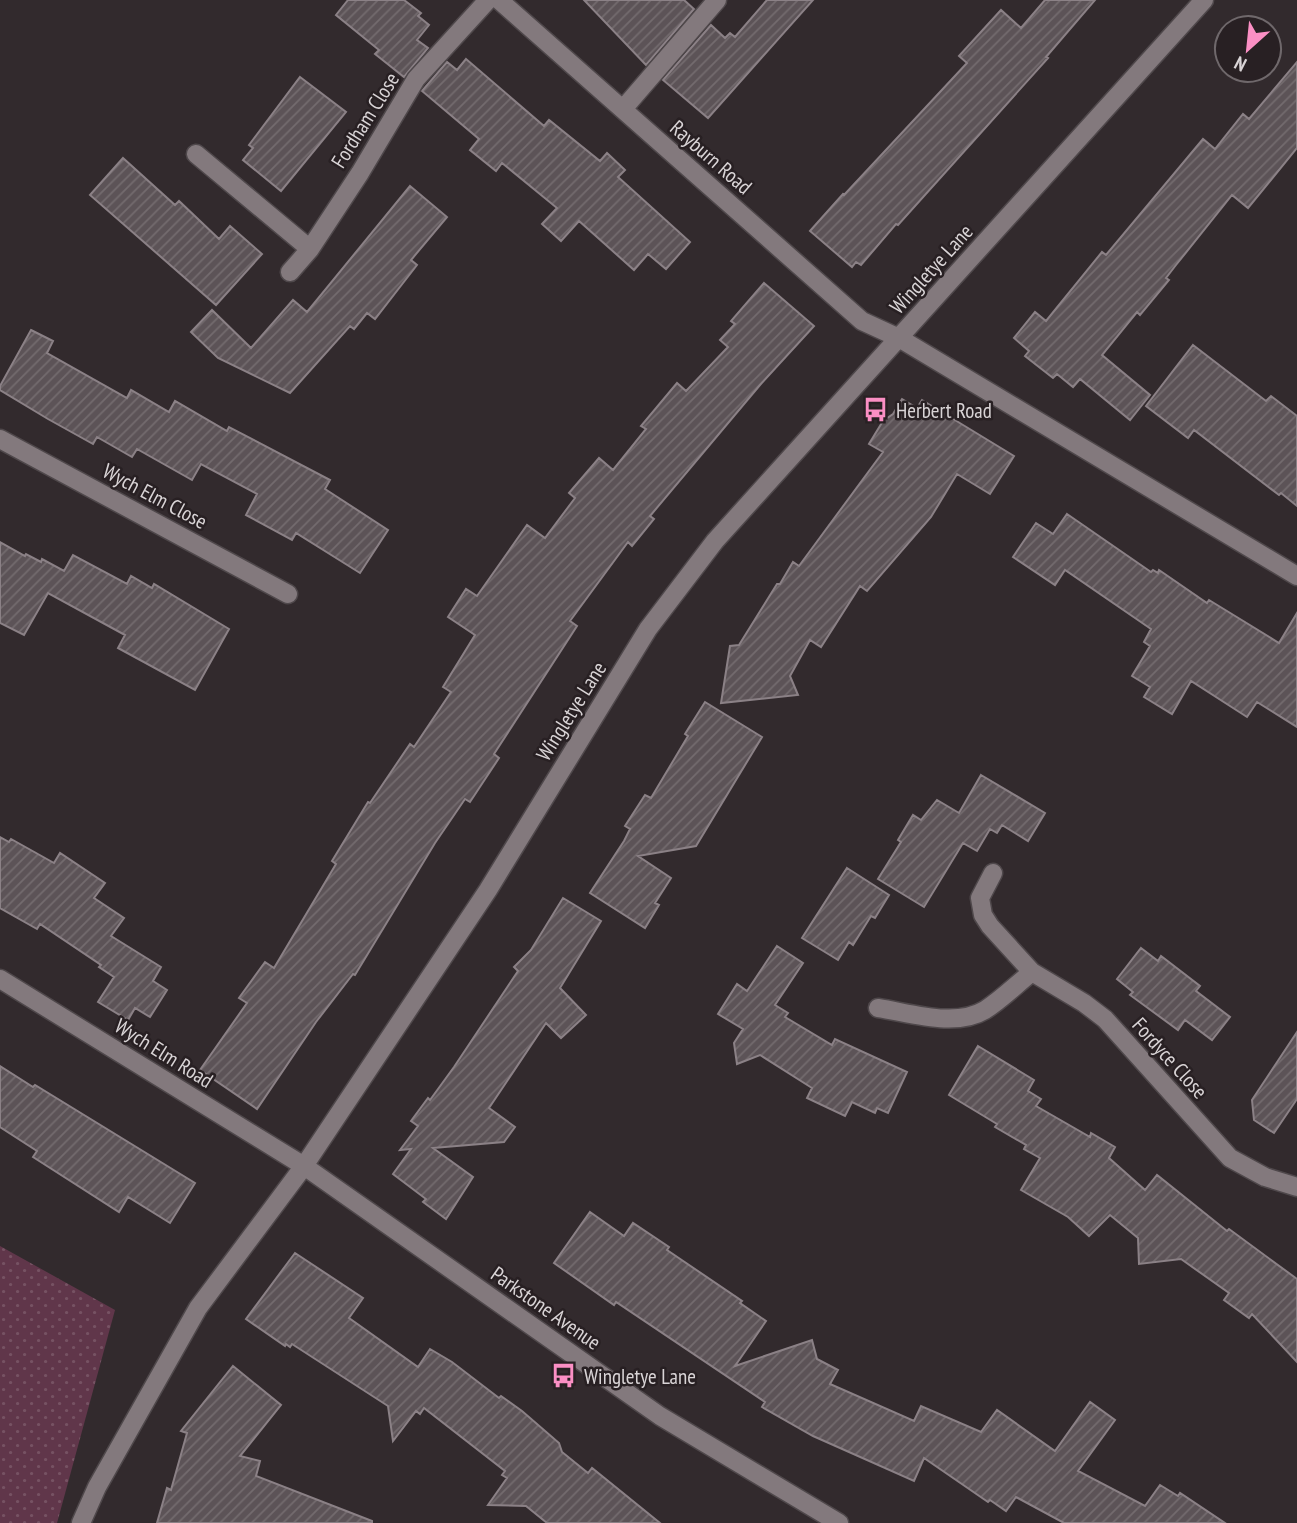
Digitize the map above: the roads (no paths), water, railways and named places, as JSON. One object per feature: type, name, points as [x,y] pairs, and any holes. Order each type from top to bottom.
[{"type":"street","name":"Fordham Close","points":[[290,272],[310,249],[360,173],[416,79],[488,0]]},
{"type":"street","name":"Rayburn Road","points":[[499,0],[862,321],[899,338]]},
{"type":"street","points":[[623,110],[717,0]]},
{"type":"street","name":"Wingletye Lane","points":[[81,1523],[97,1487],[198,1308],[304,1166],[488,890],[648,629],[715,541],[1204,0]]},
{"type":"street","points":[[197,154],[310,249]]},
{"type":"street","points":[[899,338],[1297,576]]},
{"type":"street","name":"Wych Elm Close","points":[[0,439],[288,594]]},
{"type":"street","name":"Fordyce Close","points":[[993,873],[979,898],[983,915],[1032,972],[1105,1019],[1230,1158],[1265,1177],[1297,1187]]},
{"type":"street","points":[[878,1007],[944,1018],[968,1017],[984,1010],[1032,972]]},
{"type":"street","name":"Wych Elm Road","points":[[0,979],[304,1166]]},
{"type":"street","name":"Parkstone Avenue","points":[[304,1166],[660,1416],[839,1523]]},
{"type":"place","name":"Herbert Road","points":[[876,410]]},
{"type":"place","name":"Wingletye Lane","points":[[564,1376]]}]
